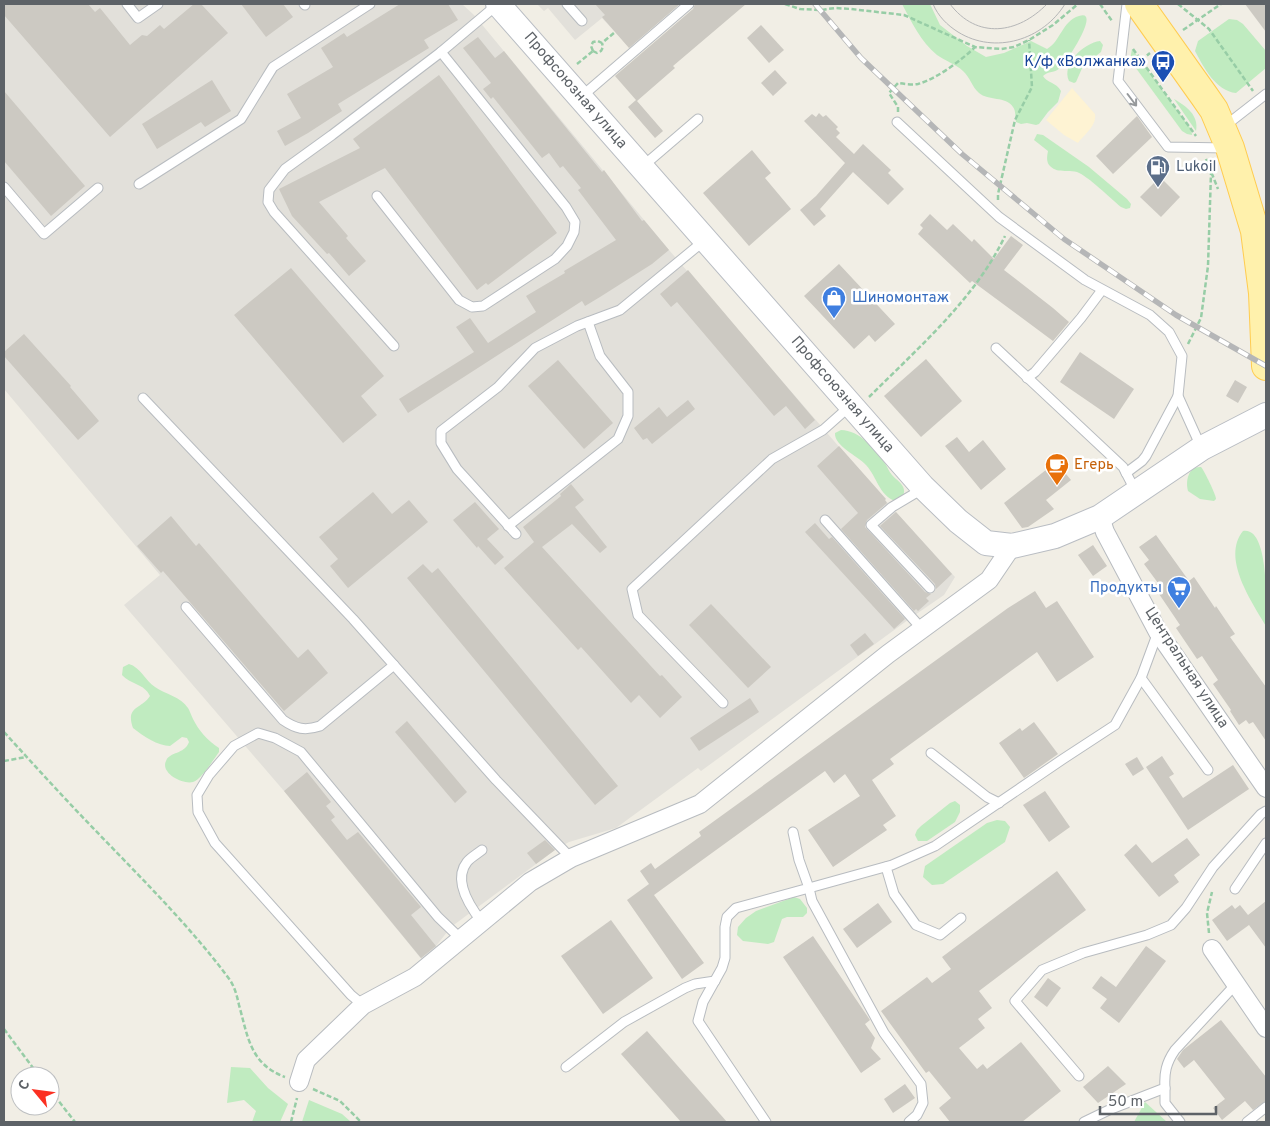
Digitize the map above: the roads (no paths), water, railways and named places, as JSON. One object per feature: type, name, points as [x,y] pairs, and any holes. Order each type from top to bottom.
[{"type":"main road","points":[[1135,4],[1205,97],[1226,138],[1261,231],[1266,366]]},
{"type":"street","name":"Профсоюзная улица","points":[[502,5],[924,488],[958,521],[986,543],[1012,546],[1056,536],[1100,517],[1131,482],[1266,415]]},
{"type":"street","name":"Центральная улица","points":[[1100,517],[1105,532],[1158,632],[1266,788]]},
{"type":"street","points":[[299,1082],[306,1060],[363,1005],[415,977],[530,882],[571,858],[700,804],[888,654],[989,580],[1012,546]]},
{"type":"street","points":[[1212,949],[1266,1028]]},
{"type":"lane","points":[[127,4],[138,18],[158,4]]},
{"type":"lane","points":[[139,184],[241,120],[273,66],[370,4]]},
{"type":"lane","points":[[567,4],[582,21]]},
{"type":"lane","points":[[581,97],[689,4]]},
{"type":"lane","points":[[1135,4],[1123,36],[1118,81],[1168,147],[1201,148],[1226,138],[1262,97]]},
{"type":"lane","points":[[394,346],[274,212],[268,202],[269,190],[285,169],[502,5]]},
{"type":"lane","points":[[377,196],[459,300],[472,308],[483,306],[555,259],[567,246],[574,232],[575,222],[566,207],[441,52]]},
{"type":"lane","points":[[642,167],[698,119]]},
{"type":"lane","points":[[897,122],[1000,217],[1085,280],[1150,315],[1170,332],[1182,356],[1178,396],[1131,482]]},
{"type":"lane","points":[[4,187],[44,234],[98,188]]},
{"type":"lane","points":[[516,534],[457,469],[441,443],[441,431],[498,387],[535,348],[577,326],[620,310],[706,240]]},
{"type":"lane","points":[[1027,378],[1035,372],[1102,290]]},
{"type":"lane","points":[[508,526],[618,439],[628,416],[628,392],[600,356],[588,322]]},
{"type":"lane","points":[[996,348],[1123,467],[1131,482]]},
{"type":"lane","points":[[1178,396],[1202,448]]},
{"type":"lane","points":[[144,398],[353,619],[496,780],[571,858]]},
{"type":"lane","points":[[723,703],[638,615],[632,589],[772,459],[823,430],[854,408]]},
{"type":"lane","points":[[924,488],[892,507],[872,525],[930,588]]},
{"type":"lane","points":[[825,520],[922,629]]},
{"type":"lane","points":[[186,607],[283,720],[299,729],[310,729],[320,726],[394,665]]},
{"type":"lane","points":[[766,1122],[698,1021],[703,1002],[722,968],[727,917],[736,908],[886,867],[935,846],[1115,725],[1141,678],[1158,632]]},
{"type":"lane","points":[[1141,678],[1208,770]]},
{"type":"lane","points":[[363,1005],[351,995],[215,843],[198,812],[197,795],[209,775],[234,746],[258,733],[275,738],[301,752],[438,917],[462,940]]},
{"type":"lane","points":[[931,754],[987,797],[999,803]]},
{"type":"lane","points":[[1079,1076],[1014,1001],[1042,970],[1083,952],[1147,935],[1171,925],[1186,908],[1213,867],[1261,814],[1266,811]]},
{"type":"lane","points":[[793,832],[799,860],[812,901],[884,1033],[921,1084],[922,1103],[917,1115],[909,1122]]},
{"type":"lane","points":[[1235,889],[1266,843]]},
{"type":"lane","points":[[482,850],[467,861],[461,876],[466,897],[482,922]]},
{"type":"lane","points":[[886,867],[894,894],[916,925],[940,935],[961,918]]},
{"type":"lane","points":[[566,1067],[624,1022],[690,986],[715,981]]},
{"type":"lane","points":[[1180,1122],[1165,1103],[1164,1072],[1168,1060],[1236,984]]},
{"type":"lane","points":[[1084,1122],[1111,1109],[1165,1088]]},
{"type":"lane","points":[[1247,1122],[1266,1107]]},
{"type":"tram line","points":[[933,4],[943,20],[958,32],[972,39],[1002,43],[1031,35],[1044,27],[1065,4]]},
{"type":"tram line","points":[[950,4],[961,16],[972,23],[985,28],[998,29],[1011,27],[1023,22],[1047,4]]},
{"type":"railway","points":[[815,4],[861,58],[962,154],[1064,239],[1176,315],[1266,366]]},
{"type":"place","name":"К/ф «Волжанка»","points":[[1163,83]]},
{"type":"place","name":"Lukoil","points":[[1158,188]]},
{"type":"place","name":"Шиномонтаж","points":[[834,319]]},
{"type":"place","name":"Егерь","points":[[1057,486]]},
{"type":"place","name":"Продукты","points":[[1179,609]]}]
